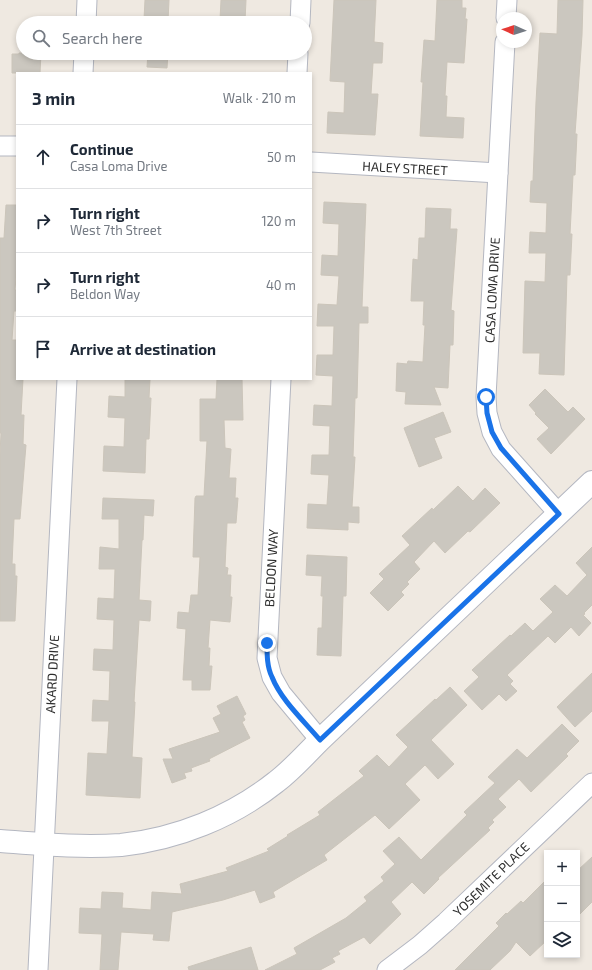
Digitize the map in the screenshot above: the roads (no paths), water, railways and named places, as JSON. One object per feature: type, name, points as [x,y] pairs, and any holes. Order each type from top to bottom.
[{"type":"main road","points":[[0,841],[95,846],[121,845],[150,841],[204,824],[228,813],[250,800],[276,782],[592,482]]},
{"type":"street","points":[[87,16],[88,0]]},
{"type":"street","points":[[300,16],[301,0]]},
{"type":"street","points":[[506,12],[507,0]]},
{"type":"street","name":"CASA LOMA DRIVE","points":[[505,48],[486,397],[487,413],[492,432],[501,448],[559,514]]},
{"type":"street","points":[[83,72],[84,60]]},
{"type":"street","points":[[297,72],[298,60]]},
{"type":"street","points":[[0,146],[16,146]]},
{"type":"street","name":"HALEY STREET","points":[[312,162],[498,173]]},
{"type":"street","name":"AKARD DRIVE","points":[[38,970],[67,380]]},
{"type":"street","name":"BELDON WAY","points":[[281,380],[267,658],[272,677],[281,693],[320,740]]},
{"type":"street","name":"YOSEMITE PLACE","points":[[387,970],[420,945],[446,922],[592,783]]}]
